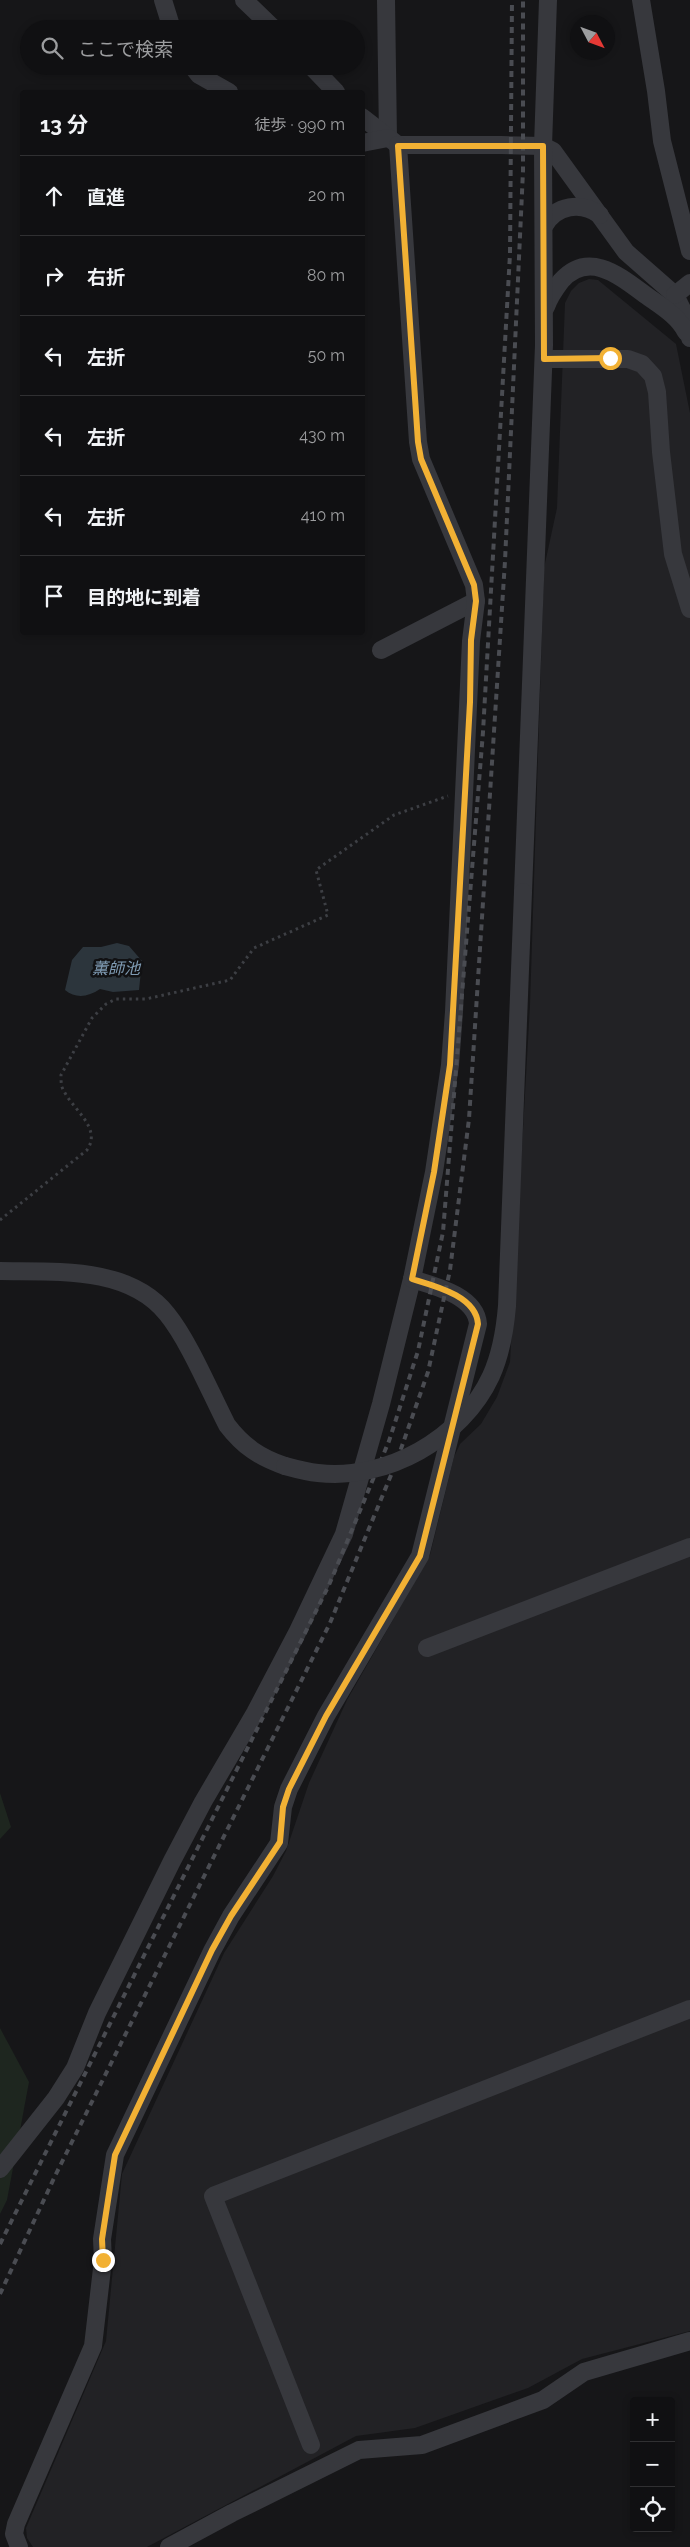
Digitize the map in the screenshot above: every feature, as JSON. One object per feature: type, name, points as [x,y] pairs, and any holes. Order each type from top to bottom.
[{"type":"street","points":[[163,0],[169,20]]},
{"type":"street","points":[[244,0],[265,20]]},
{"type":"street","points":[[0,2169],[56,2098],[75,2068],[97,2013],[172,1861],[263,1697],[344,1534],[381,1404],[412,1279],[434,1172],[450,1065],[465,794],[471,640],[476,601],[474,585],[421,459],[418,442],[393,142],[386,0]]},
{"type":"street","points":[[544,352],[543,146],[548,0]]},
{"type":"street","points":[[641,0],[662,141],[690,251]]},
{"type":"street","points":[[200,75],[226,90]]},
{"type":"street","points":[[319,75],[334,90]]},
{"type":"street","points":[[365,119],[393,142]]},
{"type":"street","points":[[365,143],[543,146],[553,151],[626,252],[675,295],[686,317],[690,340]]},
{"type":"street","points":[[544,226],[551,216],[572,206],[592,209],[600,215]]},
{"type":"street","points":[[0,1271],[100,1276],[140,1290],[167,1313],[178,1329],[227,1425],[236,1437],[257,1455],[285,1466],[318,1474],[335,1474],[381,1468],[432,1443],[470,1409],[490,1377],[504,1336],[507,1306],[514,1186],[523,892],[546,305],[555,288],[576,269],[591,265],[605,269],[626,280],[660,305],[682,324],[690,340]]},
{"type":"street","points":[[675,295],[690,283]]},
{"type":"street","points":[[544,352],[628,359],[642,364],[653,376],[657,392],[661,452],[673,554],[690,609]]},
{"type":"street","points":[[380,650],[476,601]]},
{"type":"street","points":[[19,2547],[14,2534],[16,2524],[93,2346],[103,2260],[102,2239],[115,2155],[212,1950],[231,1916],[280,1842],[283,1807],[289,1789],[326,1716],[420,1556],[478,1324],[478,1315],[469,1304],[429,1284],[412,1279]]},
{"type":"street","points":[[427,1648],[690,1547]]},
{"type":"street","points":[[311,2445],[213,2196],[690,2010]]},
{"type":"street","points":[[169,2547],[232,2513],[359,2450],[422,2445],[543,2400],[584,2372],[690,2341]]},
{"type":"path","points":[[0,1220],[87,1150],[93,1142],[88,1127],[62,1087],[61,1076],[98,1011],[116,999],[146,999],[230,980],[254,948],[328,915],[316,870],[394,815],[435,799],[465,794]]},
{"type":"shaded area","points":[[589,279],[598,280],[676,344],[690,413],[690,2331],[582,2359],[528,2388],[415,2428],[356,2436],[147,2547],[33,2547],[27,2538],[26,2528],[106,2341],[122,2174],[224,1953],[273,1876],[286,1851],[309,1783],[347,1700],[430,1555],[454,1457],[460,1444],[481,1424],[497,1397],[510,1362],[530,1005],[544,568],[557,508],[565,303],[571,291],[579,283]]},
{"type":"shaded area","points":[[0,1793],[11,1827],[0,1839]]},
{"type":"shaded area","points":[[0,2028],[29,2082],[7,2200],[0,2214]]},
{"type":"water","name":"薫師池","points":[[117,943],[129,946],[142,961],[139,990],[113,992],[100,989],[91,994],[78,996],[65,990],[72,960],[83,947],[101,947]]},
{"type":"railway","points":[[0,2244],[329,1585],[389,1441],[418,1351],[443,1232],[483,732],[510,254],[512,0]]},
{"type":"railway","points":[[0,2294],[55,2176],[330,1623],[396,1463],[428,1372],[450,1270],[469,1119],[505,561],[523,171],[523,0]]},
{"type":"route","points":[[103,2260],[102,2239],[110,2175],[115,2155],[212,1950],[231,1916],[272,1857],[280,1842],[283,1807],[289,1789],[326,1716],[420,1556],[478,1324],[478,1315],[475,1310],[463,1299],[429,1284],[412,1279],[434,1172],[450,1065],[470,702],[471,640],[476,601],[474,585],[421,459],[418,442],[398,146],[543,146],[544,359],[610,358]]}]
